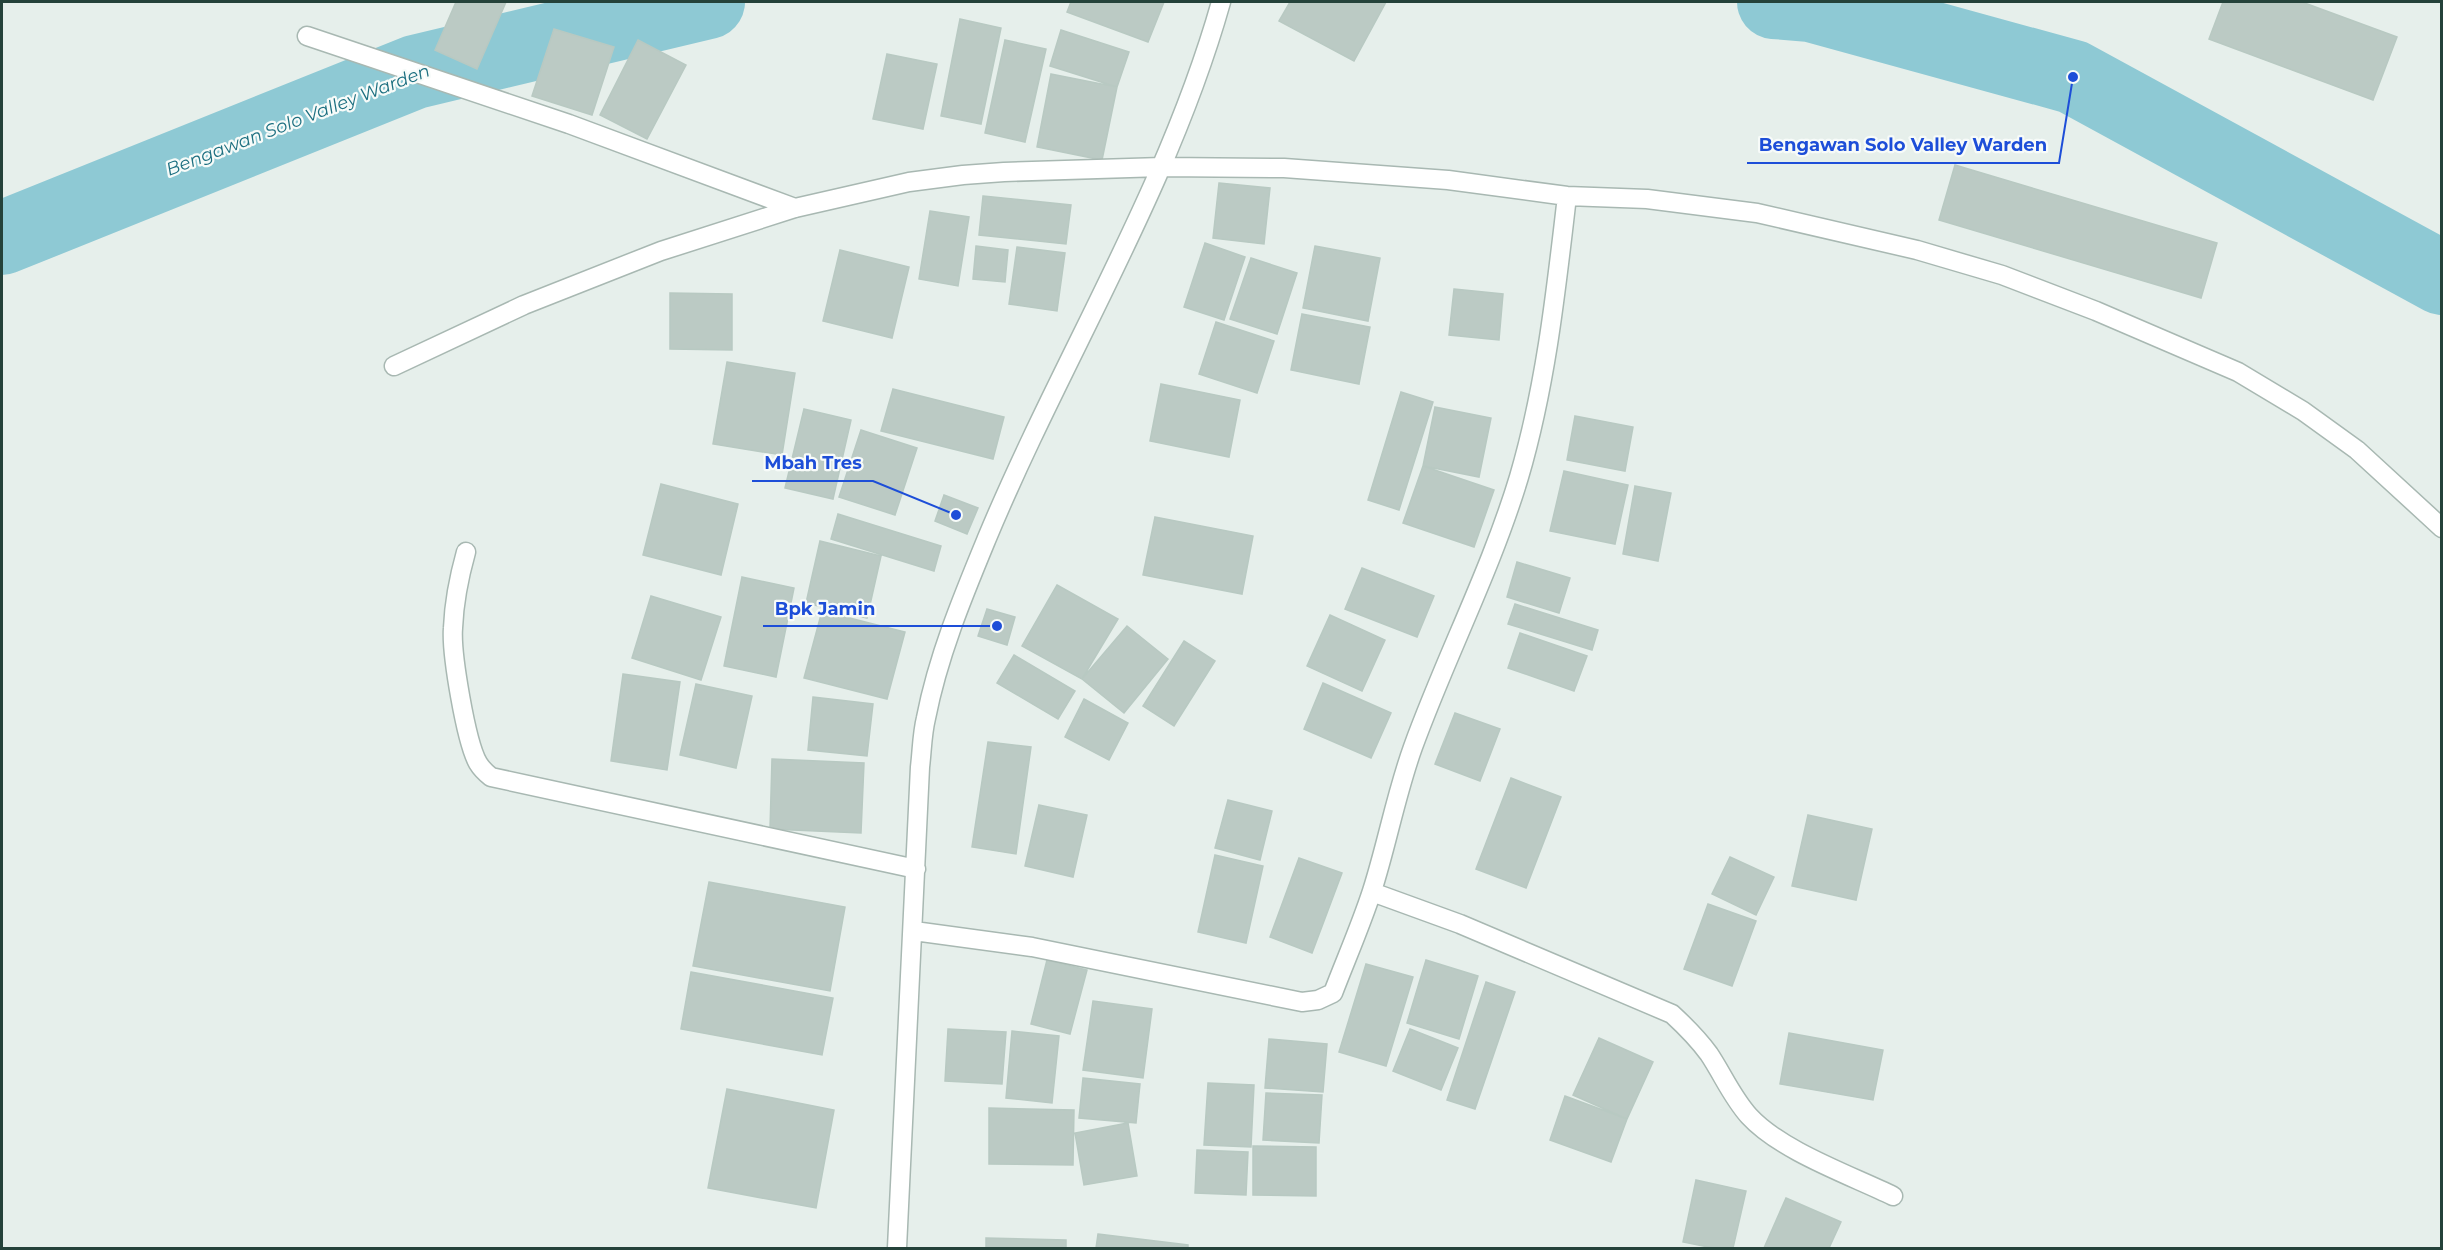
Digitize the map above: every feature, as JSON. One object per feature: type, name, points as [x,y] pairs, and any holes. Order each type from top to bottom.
[{"type":"street","points":[[897,1248],[914,931],[920,767],[925,718],[958,609],[1012,478],[1162,167],[1194,88],[1221,2]]},
{"type":"street","points":[[307,36],[569,124],[795,208]]},
{"type":"street","points":[[394,366],[524,305],[661,251],[795,208],[909,182],[963,175],[1162,167],[1284,168],[1448,180],[1567,196],[1647,199],[1757,213],[1917,250],[2002,275],[2086,307],[2238,372],[2302,411],[2357,450],[2442,528]]},
{"type":"street","points":[[914,931],[1032,947],[1280,998],[1310,1001],[1333,993],[1372,892],[1405,771],[1435,686],[1488,566],[1518,479],[1550,344],[1567,196]]},
{"type":"street","points":[[466,552],[457,585],[453,631],[460,695],[472,749],[479,765],[490,777],[916,869]]},
{"type":"street","points":[[1372,892],[1481,932],[1672,1014],[1697,1039],[1708,1053],[1734,1098],[1766,1132],[1794,1149],[1893,1196]]},
{"type":"building","points":[[456,2],[506,2],[477,69],[435,50]]},
{"type":"building","points":[[1071,2],[1164,2],[1148,42],[1067,12]]},
{"type":"building","points":[[1290,2],[1386,2],[1354,61],[1279,21]]},
{"type":"building","points":[[2223,2],[2302,2],[2397,37],[2373,100],[2209,39]]},
{"type":"building","points":[[960,19],[1001,28],[981,124],[941,116]]},
{"type":"building","points":[[554,29],[614,47],[592,115],[532,96]]},
{"type":"building","points":[[1061,30],[1129,52],[1117,87],[1050,66]]},
{"type":"building","points":[[638,40],[686,65],[647,139],[600,115]]},
{"type":"building","points":[[1005,40],[1046,49],[1025,142],[985,133]]},
{"type":"building","points":[[887,54],[937,64],[923,129],[873,119]]},
{"type":"building","points":[[1051,74],[1117,87],[1102,160],[1037,147]]},
{"type":"building","points":[[1955,165],[2217,243],[2201,298],[1939,220]]},
{"type":"building","points":[[1219,183],[1270,188],[1264,244],[1213,238]]},
{"type":"building","points":[[983,196],[1071,205],[1066,244],[979,235]]},
{"type":"building","points":[[930,211],[969,217],[958,286],[919,279]]},
{"type":"building","points":[[1205,243],[1245,257],[1224,320],[1184,307]]},
{"type":"building","points":[[976,246],[1008,250],[1005,282],[973,279]]},
{"type":"building","points":[[1315,246],[1380,258],[1368,321],[1303,308]]},
{"type":"building","points":[[1017,247],[1065,253],[1057,311],[1009,304]]},
{"type":"building","points":[[840,250],[909,267],[892,338],[823,321]]},
{"type":"building","points":[[1251,258],[1297,273],[1277,334],[1230,319]]},
{"type":"building","points":[[1454,289],[1503,294],[1499,340],[1449,335]]},
{"type":"building","points":[[670,293],[732,294],[732,350],[670,349]]},
{"type":"building","points":[[1302,314],[1370,327],[1359,384],[1291,370]]},
{"type":"building","points":[[1216,322],[1274,341],[1257,393],[1199,374]]},
{"type":"building","points":[[727,362],[795,373],[782,455],[713,444]]},
{"type":"building","points":[[1161,384],[1240,400],[1229,457],[1150,441]]},
{"type":"building","points":[[893,389],[1004,417],[993,459],[881,431]]},
{"type":"building","points":[[1401,392],[1433,402],[1399,510],[1368,500]]},
{"type":"building","points":[[1435,407],[1491,418],[1479,477],[1423,466]]},
{"type":"building","points":[[804,409],[851,420],[833,499],[785,488]]},
{"type":"building","points":[[1575,416],[1633,427],[1625,471],[1567,460]]},
{"type":"building","points":[[861,430],[917,448],[895,515],[839,497]]},
{"type":"building","points":[[1423,466],[1494,490],[1474,547],[1403,523]]},
{"type":"building","points":[[1564,471],[1628,485],[1615,544],[1550,531]]},
{"type":"building","points":[[661,484],[738,504],[721,575],[643,555]]},
{"type":"building","points":[[1635,486],[1671,493],[1658,561],[1623,554]]},
{"type":"building","points":[[944,495],[978,508],[967,534],[935,521]]},
{"type":"building","points":[[838,514],[941,546],[934,571],[831,539]]},
{"type":"building","points":[[1155,517],[1253,536],[1242,594],[1143,575]]},
{"type":"building","points":[[820,541],[881,556],[867,618],[806,603]]},
{"type":"building","points":[[1517,562],[1570,578],[1559,613],[1507,597]]},
{"type":"building","points":[[1362,568],[1434,596],[1417,637],[1345,609]]},
{"type":"building","points":[[742,577],[794,588],[776,677],[724,666]]},
{"type":"building","points":[[1057,585],[1118,619],[1082,679],[1022,646]]},
{"type":"building","points":[[651,596],[721,617],[701,680],[632,658]]},
{"type":"building","points":[[1515,604],[1598,630],[1592,650],[1508,624]]},
{"type":"building","points":[[987,609],[1015,617],[1007,645],[978,636]]},
{"type":"building","points":[[822,611],[905,632],[887,699],[804,678]]},
{"type":"building","points":[[1330,615],[1385,640],[1362,691],[1307,666]]},
{"type":"building","points":[[1127,626],[1168,659],[1124,713],[1082,679]]},
{"type":"building","points":[[1520,633],[1587,656],[1574,691],[1508,668]]},
{"type":"building","points":[[1184,641],[1215,661],[1174,726],[1143,706]]},
{"type":"building","points":[[1014,655],[1075,691],[1058,719],[997,683]]},
{"type":"building","points":[[623,674],[680,682],[667,770],[611,761]]},
{"type":"building","points":[[1323,683],[1391,713],[1371,758],[1304,729]]},
{"type":"building","points":[[696,684],[752,696],[736,768],[680,755]]},
{"type":"building","points":[[813,697],[873,704],[867,756],[808,750]]},
{"type":"building","points":[[1084,699],[1128,723],[1109,760],[1065,737]]},
{"type":"building","points":[[1455,713],[1500,729],[1480,781],[1435,764]]},
{"type":"building","points":[[988,742],[1031,747],[1016,854],[972,847]]},
{"type":"building","points":[[772,759],[864,763],[861,833],[770,829]]},
{"type":"building","points":[[1511,778],[1561,797],[1526,888],[1476,869]]},
{"type":"building","points":[[1228,800],[1272,811],[1260,860],[1215,848]]},
{"type":"building","points":[[1039,805],[1087,815],[1073,877],[1025,866]]},
{"type":"building","points":[[1808,815],[1872,829],[1856,900],[1792,886]]},
{"type":"building","points":[[1215,855],[1263,866],[1246,943],[1198,932]]},
{"type":"building","points":[[1730,857],[1774,877],[1756,915],[1712,894]]},
{"type":"building","points":[[1299,858],[1342,873],[1312,953],[1270,937]]},
{"type":"building","points":[[709,882],[845,907],[830,991],[693,966]]},
{"type":"building","points":[[1708,904],[1756,921],[1732,986],[1684,969]]},
{"type":"building","points":[[1047,960],[1087,970],[1070,1034],[1031,1024]]},
{"type":"building","points":[[1426,960],[1478,976],[1459,1039],[1407,1023]]},
{"type":"building","points":[[1366,964],[1413,977],[1386,1066],[1339,1052]]},
{"type":"building","points":[[691,972],[833,998],[822,1055],[681,1029]]},
{"type":"building","points":[[1486,982],[1515,992],[1475,1109],[1447,1100]]},
{"type":"building","points":[[1093,1001],[1152,1009],[1143,1078],[1083,1070]]},
{"type":"building","points":[[948,1029],[1006,1032],[1002,1084],[945,1081]]},
{"type":"building","points":[[1410,1029],[1458,1048],[1441,1090],[1393,1071]]},
{"type":"building","points":[[1012,1031],[1059,1036],[1052,1103],[1006,1098]]},
{"type":"building","points":[[1789,1033],[1883,1050],[1873,1100],[1780,1084]]},
{"type":"building","points":[[1599,1038],[1653,1062],[1627,1119],[1573,1095]]},
{"type":"building","points":[[1269,1039],[1327,1044],[1323,1092],[1265,1088]]},
{"type":"building","points":[[1083,1078],[1140,1084],[1136,1123],[1079,1118]]},
{"type":"building","points":[[1208,1083],[1254,1085],[1251,1147],[1204,1145]]},
{"type":"building","points":[[727,1089],[834,1110],[816,1208],[708,1188]]},
{"type":"building","points":[[1266,1093],[1322,1095],[1319,1143],[1263,1140]]},
{"type":"building","points":[[1565,1096],[1627,1119],[1611,1162],[1550,1140]]},
{"type":"building","points":[[989,1108],[1074,1110],[1073,1165],[989,1164]]},
{"type":"building","points":[[1128,1123],[1137,1176],[1084,1185],[1075,1133]]},
{"type":"building","points":[[1253,1146],[1316,1147],[1316,1196],[1253,1195]]},
{"type":"building","points":[[1197,1150],[1248,1152],[1246,1195],[1195,1193]]},
{"type":"building","points":[[1696,1180],[1746,1191],[1733,1248],[1713,1248],[1683,1242]]},
{"type":"building","points":[[1786,1198],[1841,1222],[1829,1248],[1764,1248]]},
{"type":"building","points":[[1098,1234],[1188,1245],[1188,1248],[1096,1248]]},
{"type":"building","points":[[986,1238],[1066,1240],[1066,1248],[986,1248]]},
{"type":"waterway","name":"Bengawan Solo Valley Warden","points":[[2,238],[415,72],[708,2]]},
{"type":"waterway","name":"Bengawan Solo Valley Warden","points":[[1774,2],[1811,5],[2073,77],[2442,278]]},
{"type":"place","name":"Bengawan Solo Valley Warden","points":[[2073,77]]},
{"type":"place","name":"Mbah Tres","points":[[956,515]]},
{"type":"place","name":"Bpk Jamin","points":[[997,626]]}]
